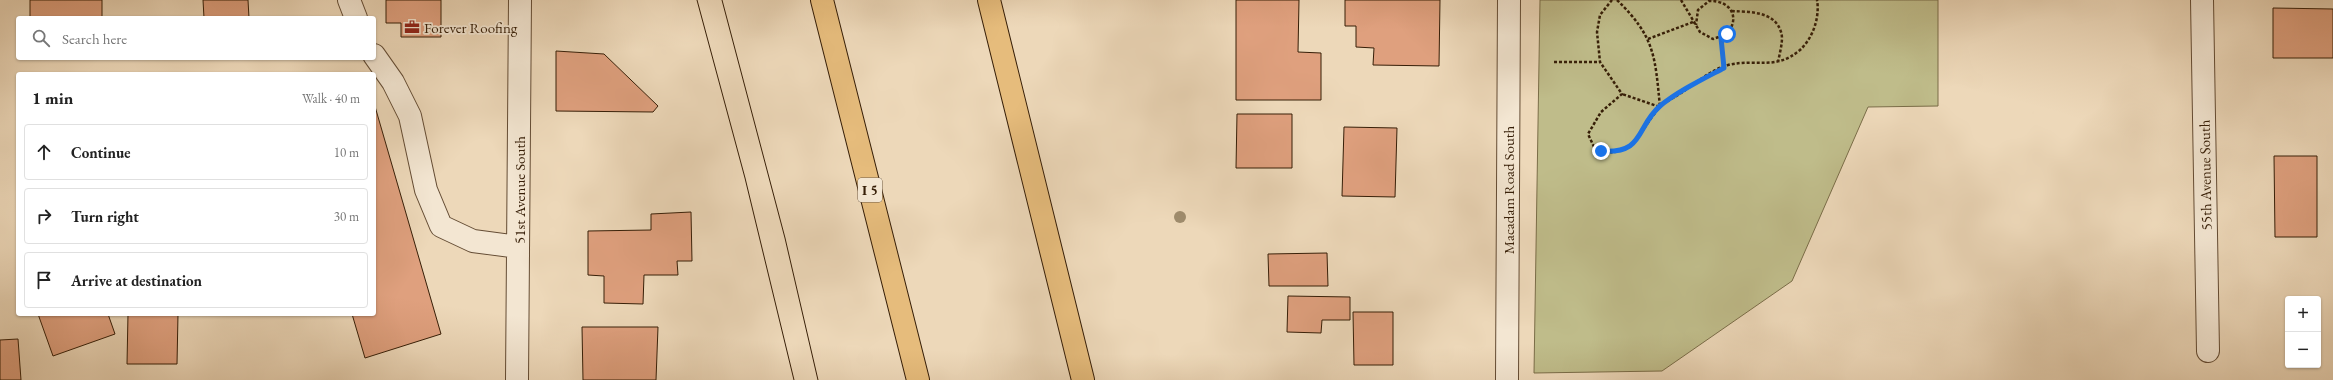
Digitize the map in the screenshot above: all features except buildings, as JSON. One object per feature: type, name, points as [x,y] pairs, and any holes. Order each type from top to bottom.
[{"type":"highway","name":"I 5","points":[[822,0],[918,380]]},
{"type":"highway","points":[[990,0],[1083,380]]},
{"type":"street","points":[[349,0],[355,16]]},
{"type":"street","name":"51st Avenue South","points":[[517,380],[520,0]]},
{"type":"street","name":"Macadam Road South","points":[[1507,380],[1509,0]]},
{"type":"street","name":"55th Avenue South","points":[[2202,0],[2208,351]]},
{"type":"street","points":[[376,58],[393,82],[410,116],[426,190],[441,226],[473,241],[518,247]]},
{"type":"path","points":[[1612,0],[1600,15],[1597,32],[1600,62],[1622,94],[1660,107]]},
{"type":"path","points":[[1617,0],[1641,25],[1648,39],[1656,66],[1660,107]]},
{"type":"path","points":[[1681,0],[1693,22],[1706,36],[1713,39],[1721,38],[1732,28],[1734,21],[1732,11],[1724,2],[1717,0],[1702,4],[1696,17],[1696,25]]},
{"type":"path","points":[[1622,94],[1601,112],[1593,123],[1588,134],[1595,149],[1618,152],[1632,146],[1660,107],[1724,68],[1762,62],[1778,63],[1802,48],[1812,34],[1817,15],[1817,0]]},
{"type":"path","points":[[1732,11],[1760,12],[1778,26],[1782,33],[1778,63]]},
{"type":"path","points":[[1648,39],[1693,22]]},
{"type":"path","points":[[1721,38],[1724,68]]},
{"type":"path","points":[[1554,62],[1600,62]]},
{"type":"shaded area","points":[[1540,0],[1938,0],[1938,106],[1868,107],[1792,281],[1662,371],[1534,373]]},
{"type":"tram line","points":[[697,0],[745,178],[794,380]]},
{"type":"tram line","points":[[722,0],[785,238],[818,380]]},
{"type":"place","name":"Forever Roofing","points":[[412,27]]},
{"type":"route","points":[[1601,151],[1618,152],[1632,146],[1660,107],[1724,68],[1721,38],[1727,34]]}]
